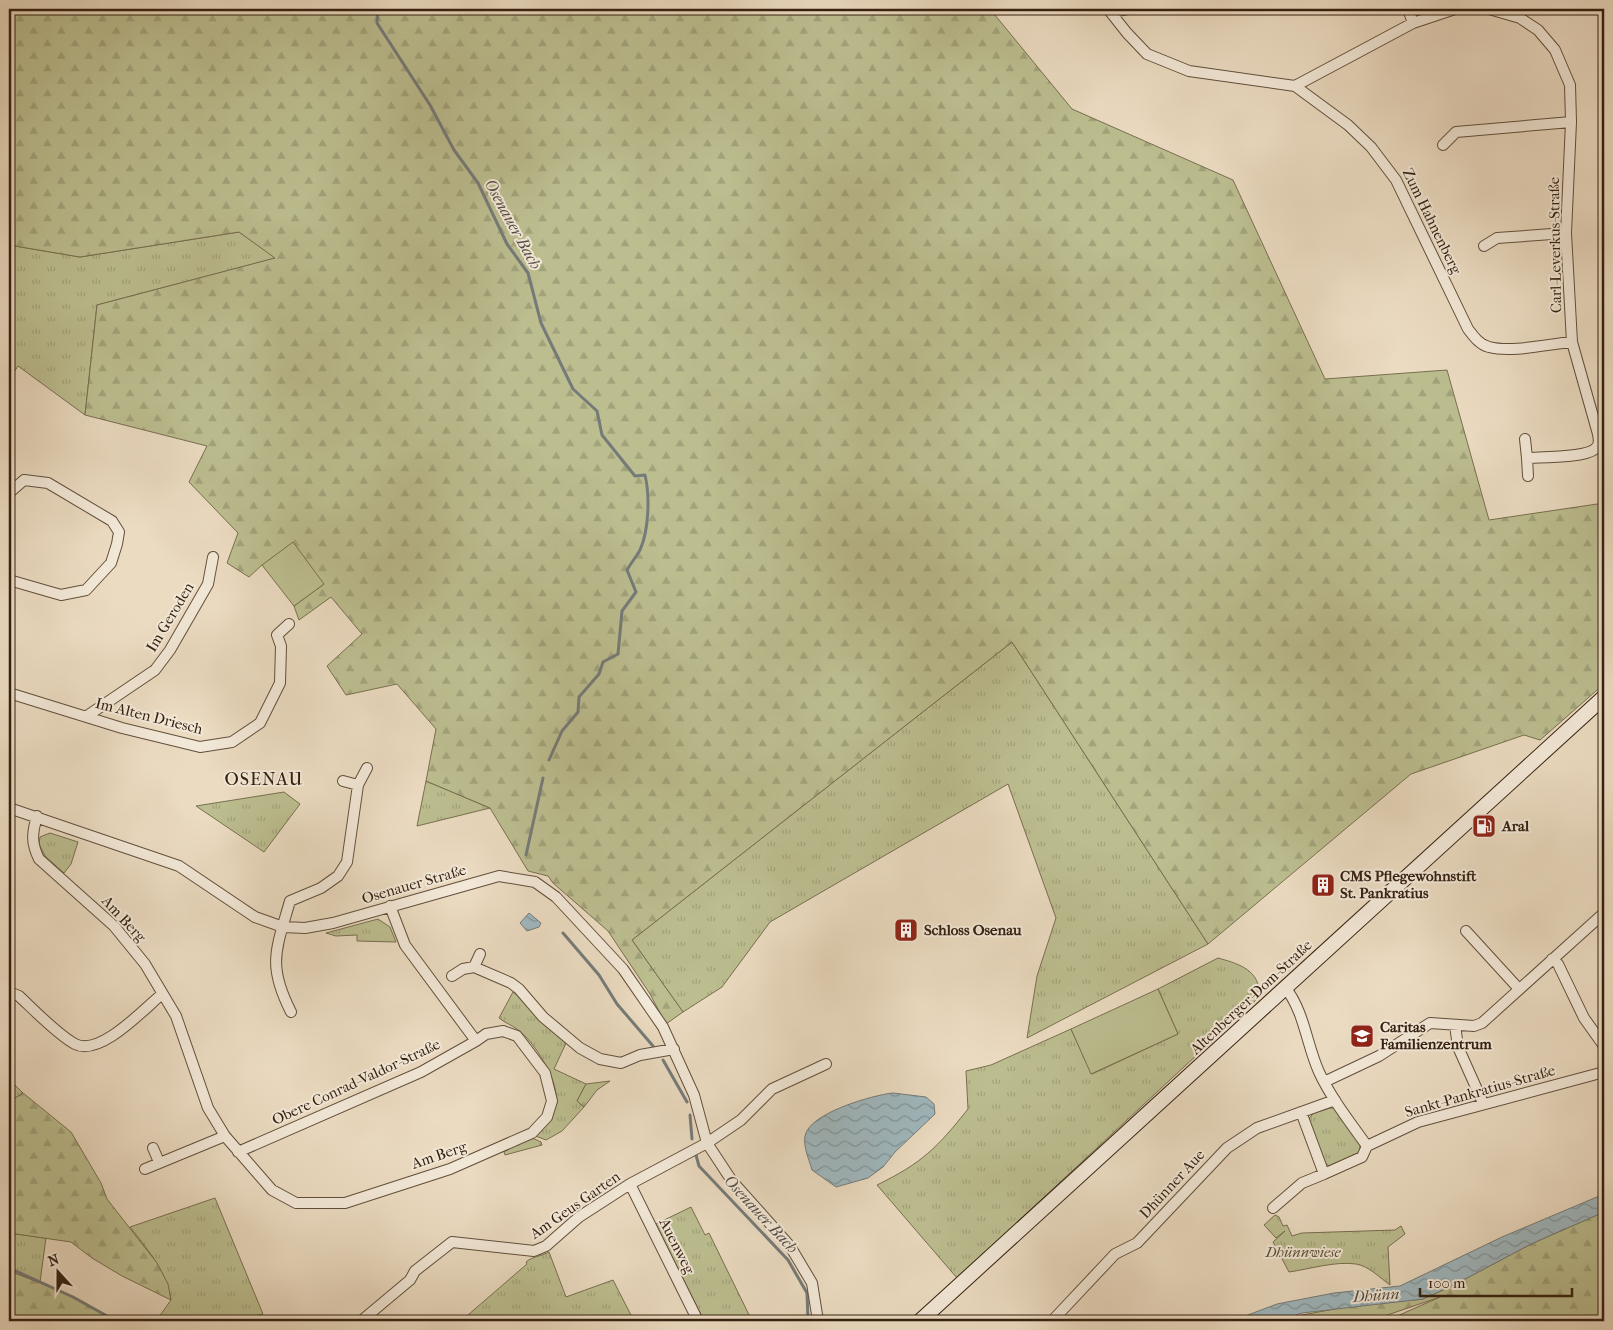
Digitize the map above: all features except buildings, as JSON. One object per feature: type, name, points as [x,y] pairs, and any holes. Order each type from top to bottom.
[{"type":"main road","name":"Altenberger-Dom-Straße","points":[[920,1321],[1604,697]]},
{"type":"street","points":[[1110,11],[1128,9]]},
{"type":"street","points":[[1408,9],[1413,23]]},
{"type":"street","points":[[1295,86],[1413,23],[1455,9]]},
{"type":"street","name":"Carl-Leverkus-Straße","points":[[1489,9],[1520,18],[1538,30],[1555,50],[1570,85],[1571,122],[1566,233],[1572,342],[1598,434],[1599,444],[1594,450],[1583,454],[1527,458]]},
{"type":"street","name":"Zum Hahnenberg","points":[[1110,11],[1127,34],[1147,54],[1155,58],[1189,71],[1295,86],[1348,124],[1386,164],[1396,180],[1468,329],[1476,340],[1488,347],[1504,348],[1572,342]]},
{"type":"street","points":[[1443,145],[1456,132],[1571,122]]},
{"type":"street","points":[[1484,246],[1497,238],[1566,233]]},
{"type":"street","points":[[1525,439],[1528,476]]},
{"type":"street","points":[[9,493],[24,480],[48,482],[112,521],[119,532],[118,544],[111,563],[86,590],[61,596],[9,580]]},
{"type":"street","name":"Im Geroden","points":[[87,716],[155,670],[170,650],[208,584],[213,557]]},
{"type":"street","name":"Im Alten Driesch","points":[[9,693],[122,728],[200,747],[232,742],[260,723],[280,683],[281,646],[277,635],[290,624]]},
{"type":"street","points":[[292,1012],[279,988],[274,966],[290,901],[322,888],[338,876],[347,862],[358,785],[368,768]]},
{"type":"street","points":[[343,781],[358,785]]},
{"type":"street","name":"Osenauer Straße","points":[[9,808],[179,866],[255,917],[283,927],[305,928],[333,923],[499,876],[536,882],[556,897],[623,969],[662,1027],[694,1095],[707,1143],[732,1181],[790,1246],[812,1283],[818,1321]]},
{"type":"street","name":"Am Berg","points":[[37,816],[32,834],[33,847],[39,859],[114,926],[145,964],[176,1016],[208,1108],[225,1136],[272,1190],[296,1203],[346,1203],[450,1169],[532,1133],[547,1117],[552,1100],[545,1073],[517,1036],[503,1031],[486,1034],[476,1041]]},
{"type":"street","points":[[390,906],[405,945],[476,1041]]},
{"type":"street","points":[[1324,1082],[1379,1056],[1430,1023],[1455,1026],[1474,1026],[1482,1023],[1604,913]]},
{"type":"street","points":[[1466,931],[1519,989]]},
{"type":"street","points":[[474,967],[480,954]]},
{"type":"street","points":[[1552,959],[1558,964],[1584,1018],[1604,1046]]},
{"type":"street","points":[[452,976],[463,969],[474,967],[519,989],[543,1018],[580,1048],[600,1059],[621,1063],[640,1055],[674,1049]]},
{"type":"street","points":[[1285,987],[1297,1003],[1318,1070],[1324,1082],[1367,1146]]},
{"type":"street","points":[[9,992],[19,996],[76,1045],[93,1047],[107,1040],[162,994]]},
{"type":"street","points":[[1455,1026],[1458,1047],[1483,1103]]},
{"type":"street","name":"Obere Conrad-Valdor-Straße","points":[[238,1152],[421,1072],[476,1041]]},
{"type":"street","points":[[707,1143],[741,1120],[772,1090],[826,1064]]},
{"type":"street","name":"Sankt-Pankratius-Straße","points":[[1272,1208],[1302,1183],[1362,1157],[1367,1146],[1418,1122],[1604,1072]]},
{"type":"street","name":"Dhünner Aue","points":[[1052,1321],[1115,1254],[1137,1243],[1227,1148],[1257,1128],[1335,1100]]},
{"type":"street","points":[[1302,1112],[1324,1174]]},
{"type":"street","points":[[144,1169],[225,1136]]},
{"type":"street","name":"Am Geus Garten","points":[[361,1321],[410,1280],[415,1271],[452,1242],[534,1251],[546,1246],[579,1217],[630,1184],[707,1143]]},
{"type":"street","points":[[153,1148],[160,1162]]},
{"type":"street","name":"Auenweg","points":[[630,1184],[698,1321]]},
{"type":"green space","points":[[9,9],[990,9],[1072,109],[1233,180],[1325,379],[1447,370],[1489,520],[1604,503],[1604,684],[1540,740],[1524,735],[1411,774],[1208,944],[1012,642],[632,940],[683,1012],[666,1024],[650,994],[608,931],[553,883],[548,876],[528,871],[490,808],[426,781],[436,729],[397,684],[346,695],[327,666],[362,634],[331,597],[299,620],[294,606],[324,584],[262,565],[249,577],[227,563],[238,533],[189,482],[207,446],[85,415],[97,305],[275,258],[239,232],[80,257],[9,245]]},
{"type":"green space","points":[[239,232],[276,258],[97,305],[85,415],[18,366],[9,380],[9,245],[80,257]]},
{"type":"green space","points":[[293,542],[324,584],[294,606],[262,565]]},
{"type":"green space","points":[[1012,642],[1208,944],[1027,1038],[1037,976],[1056,918],[1008,784],[770,922],[722,987],[683,1012],[632,940]]},
{"type":"green space","points":[[426,781],[490,808],[417,826]]},
{"type":"green space","points":[[284,792],[300,804],[264,852],[196,806]]},
{"type":"green space","points":[[50,833],[78,842],[71,864],[64,873],[45,856],[39,844],[40,837]]},
{"type":"green space","points":[[378,919],[390,927],[396,942],[357,941],[357,935],[336,936],[326,933]]},
{"type":"green space","points":[[1218,958],[1245,968],[1255,977],[1259,991],[1253,997],[1256,1000],[957,1278],[877,1185],[906,1169],[928,1153],[968,1109],[966,1071],[991,1065],[1071,1029],[1092,1074],[1178,1034],[1158,989]]},
{"type":"green space","points":[[1158,989],[1178,1034],[1091,1074],[1071,1029]]},
{"type":"green space","points":[[513,992],[522,999],[537,1018],[567,1041],[554,1069],[586,1084],[577,1101],[584,1107],[562,1131],[546,1140],[533,1135],[555,1103],[556,1092],[549,1072],[538,1052],[524,1035],[499,1018]]},
{"type":"green space","points":[[9,1079],[23,1093],[9,1102]]},
{"type":"green space","points":[[610,1081],[597,1090],[584,1107],[577,1101],[586,1084]]},
{"type":"green space","points":[[23,1093],[71,1132],[101,1183],[107,1199],[157,1263],[168,1284],[171,1300],[122,1276],[92,1258],[71,1242],[9,1233],[9,1102]]},
{"type":"green space","points":[[1335,1108],[1360,1145],[1360,1152],[1329,1166],[1325,1163],[1308,1119],[1314,1113]]},
{"type":"green space","points":[[530,1137],[541,1142],[542,1145],[505,1155],[504,1152]]},
{"type":"green space","points":[[215,1198],[263,1314],[234,1321],[156,1321],[171,1300],[169,1289],[161,1270],[130,1227]]},
{"type":"green space","points":[[691,1207],[705,1235],[709,1233],[752,1321],[704,1321],[656,1224]]},
{"type":"green space","points":[[1604,1212],[1604,1321],[1386,1321],[1440,1297],[1370,1321],[1293,1321],[1291,1317],[1351,1306],[1423,1299],[1452,1286],[1531,1244]]},
{"type":"green space","name":"Dhünnwiese","points":[[1275,1215],[1279,1217],[1283,1226],[1287,1225],[1292,1236],[1302,1233],[1395,1230],[1401,1226],[1405,1234],[1388,1247],[1390,1285],[1370,1270],[1356,1264],[1331,1264],[1289,1272],[1273,1242],[1285,1231],[1276,1238],[1264,1225]]},
{"type":"green space","points":[[9,1233],[46,1238],[40,1282],[9,1271]]},
{"type":"green space","points":[[549,1252],[566,1297],[613,1280],[634,1321],[461,1321],[527,1264],[528,1260]]},
{"type":"green space","points":[[9,1271],[59,1290],[118,1321],[9,1321]]},
{"type":"water","points":[[529,913],[541,923],[539,927],[527,931],[520,923]]},
{"type":"water","points":[[893,1093],[926,1097],[934,1104],[935,1114],[895,1152],[883,1167],[868,1178],[836,1187],[812,1170],[805,1144],[805,1136],[809,1128],[829,1113],[857,1101]]},
{"type":"water","name":"Dhünn","points":[[1604,1194],[1604,1212],[1531,1244],[1452,1286],[1423,1299],[1302,1313],[1278,1321],[1232,1321],[1277,1304],[1334,1293],[1400,1286],[1502,1237]]},
{"type":"waterway","name":"Osenauer Bach","points":[[378,9],[377,23],[430,105],[454,150],[478,183],[507,244],[528,273],[541,323],[573,389],[597,411],[602,435],[635,476],[645,475],[647,483],[647,523],[643,542],[627,570],[636,592],[622,611],[618,654],[603,662],[599,674],[579,697],[578,712],[562,731],[549,760]]},
{"type":"waterway","name":"Osenauer Bach","points":[[526,855],[543,778]]},
{"type":"waterway","name":"Osenauer Bach","points":[[563,933],[599,975],[617,1004],[653,1046]]},
{"type":"waterway","name":"Osenauer Bach","points":[[663,1060],[687,1102]]},
{"type":"waterway","name":"Osenauer Bach","points":[[690,1115],[692,1139]]},
{"type":"waterway","name":"Osenauer Bach","points":[[696,1155],[699,1166],[788,1260],[807,1293],[808,1321]]},
{"type":"waterway","points":[[9,1268],[73,1297],[116,1321]]},
{"type":"place","name":"Aral","points":[[1484,826]]},
{"type":"place","name":"CMS Pflegewohnstift St. Pankratius","points":[[1323,885]]},
{"type":"place","name":"Schloss Osenau","points":[[906,930]]},
{"type":"place","name":"Caritas Familienzentrum","points":[[1362,1036]]},
{"type":"district","name":"OSENAU","points":[[264,779]]}]
